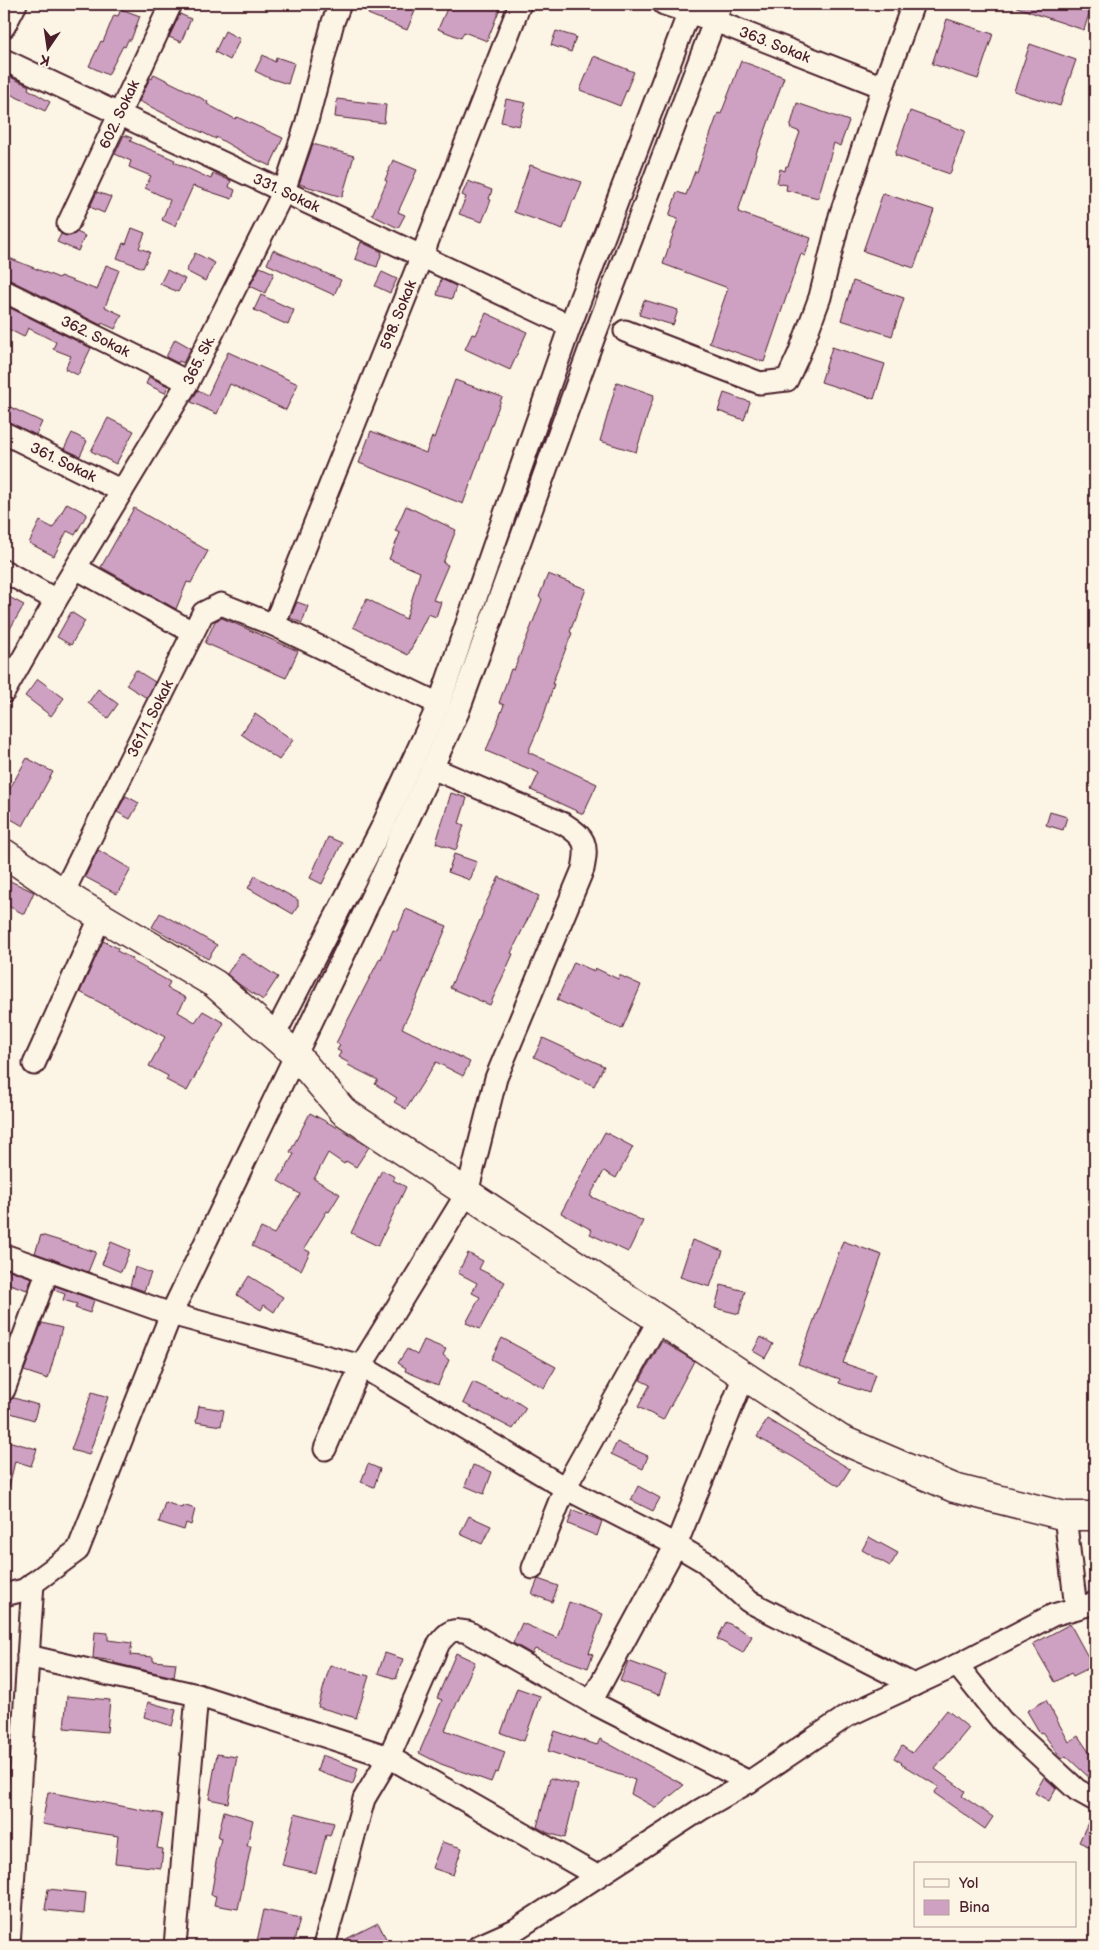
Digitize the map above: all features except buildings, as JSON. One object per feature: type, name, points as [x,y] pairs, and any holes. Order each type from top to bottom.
[{"type":"main road","points":[[4,853],[63,893],[215,984],[296,1054],[344,1111],[840,1439],[954,1488],[1065,1516],[1095,1516]]},
{"type":"street","points":[[4,27],[16,4]]},
{"type":"street","name":"602. Sokak","points":[[68,224],[171,4]]},
{"type":"street","name":"365. Sk.","points":[[4,692],[56,600],[188,382],[284,191],[306,125],[333,22],[340,4]]},
{"type":"street","name":"598. Sokak","points":[[274,624],[421,258],[520,4]]},
{"type":"street","name":"363. Sokak","points":[[664,4],[718,12],[883,87]]},
{"type":"street","points":[[625,331],[760,383],[787,380],[799,354],[820,297],[840,216],[913,4]]},
{"type":"street","points":[[274,1036],[381,828],[439,704],[570,326],[691,8]]},
{"type":"street","points":[[4,1595],[24,1590],[78,1550],[171,1314],[458,712],[591,347],[718,12]]},
{"type":"street","name":"331. Sokak","points":[[4,60],[284,191],[421,258],[570,326]]},
{"type":"street","name":"362. Sokak","points":[[4,291],[188,382]]},
{"type":"street","name":"361. Sokak","points":[[4,432],[122,491]]},
{"type":"street","points":[[76,568],[192,632]]},
{"type":"street","points":[[4,571],[56,600]]},
{"type":"street","name":"361/1. Sokak","points":[[63,893],[203,613],[221,604],[274,624],[439,704]]},
{"type":"street","points":[[325,1449],[362,1366],[467,1193],[496,1078],[582,869],[587,851],[580,834],[564,824],[432,768]]},
{"type":"street","points":[[34,1064],[101,916]]},
{"type":"street","points":[[4,1255],[171,1314],[362,1366],[565,1488],[676,1545],[704,1562],[748,1600],[914,1685]]},
{"type":"street","points":[[4,1390],[48,1270]]},
{"type":"street","points":[[533,1568],[565,1488],[659,1320]]},
{"type":"street","points":[[591,1702],[676,1545],[744,1376]]},
{"type":"street","points":[[479,1946],[515,1930],[700,1810],[749,1782],[847,1716],[957,1665],[1053,1615],[1086,1605],[1065,1516]]},
{"type":"street","points":[[9,1946],[33,1583]]},
{"type":"street","points":[[324,1946],[364,1799],[390,1757],[439,1643],[448,1632],[455,1630],[468,1632],[591,1702],[749,1782]]},
{"type":"street","points":[[28,1656],[198,1695],[390,1757],[597,1876]]},
{"type":"street","points":[[957,1665],[1002,1720],[1077,1790],[1095,1800]]},
{"type":"street","points":[[176,1946],[198,1695]]}]
